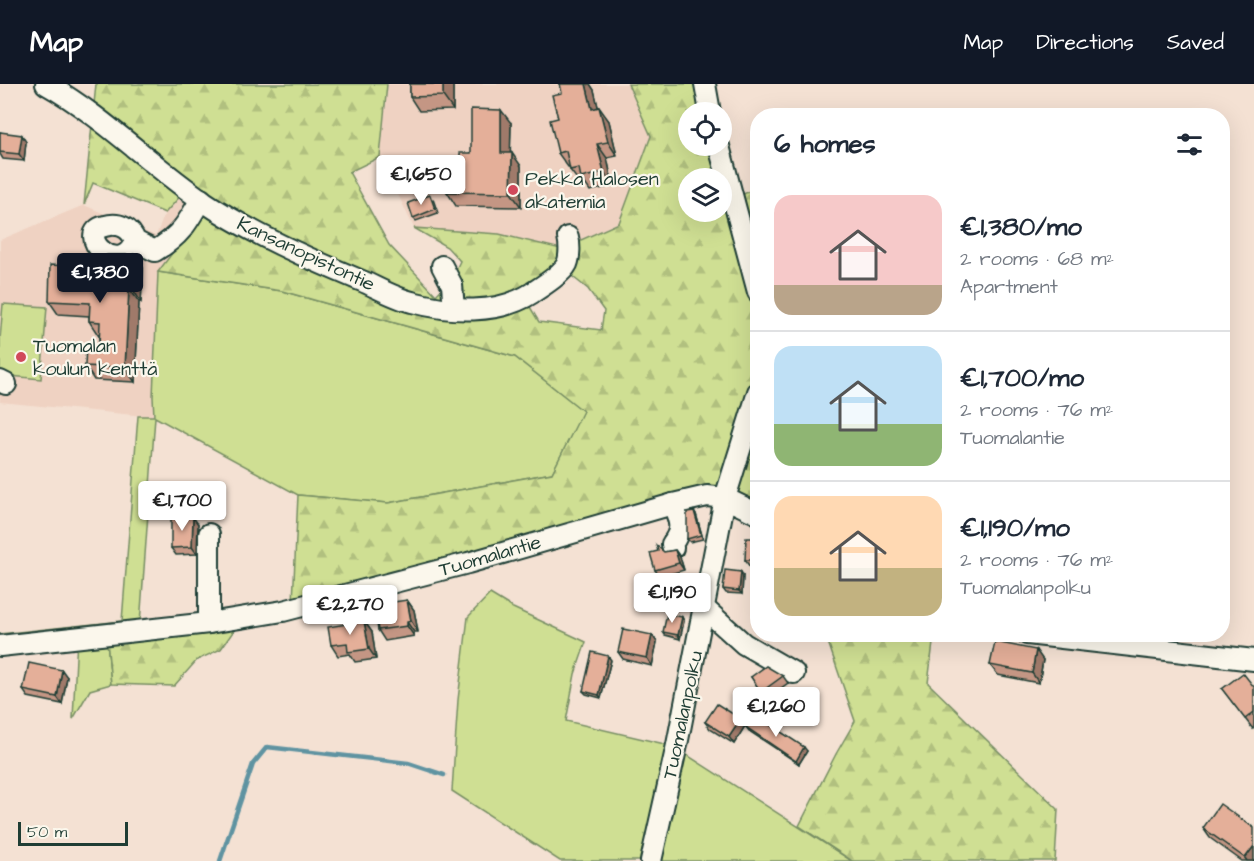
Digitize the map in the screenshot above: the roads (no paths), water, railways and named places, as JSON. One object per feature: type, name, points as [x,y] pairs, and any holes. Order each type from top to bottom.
[{"type":"street","name":"Kansanopistontie","points":[[46,84],[83,108],[201,199],[238,224],[324,265],[411,302],[454,309],[489,308],[521,300],[544,285],[567,264],[570,244],[568,237]]},
{"type":"street","points":[[705,84],[708,102]]},
{"type":"street","points":[[722,156],[750,262]]},
{"type":"street","points":[[135,242],[155,251],[172,240],[188,222],[201,199]]},
{"type":"street","points":[[442,266],[452,285],[454,309]]},
{"type":"street","points":[[750,418],[725,498],[750,510]]},
{"type":"street","name":"Tuomalantie","points":[[0,646],[209,623],[284,611],[468,563],[673,504],[707,496],[725,498]]},
{"type":"street","name":"Tuomalanpolku","points":[[651,861],[677,745],[725,498]]},
{"type":"street","points":[[673,504],[680,525],[679,534],[672,544],[673,549]]},
{"type":"street","points":[[209,534],[209,623]]},
{"type":"street","points":[[704,608],[744,644],[794,673]]},
{"type":"street","points":[[1097,642],[1254,660]]},
{"type":"waterway","points":[[220,861],[253,764],[267,747],[408,763],[444,775]]},
{"type":"place","name":"Pekka Halosen akatemia","points":[[513,190]]},
{"type":"place","name":"Tuomalan koulun kenttä","points":[[21,357]]}]
